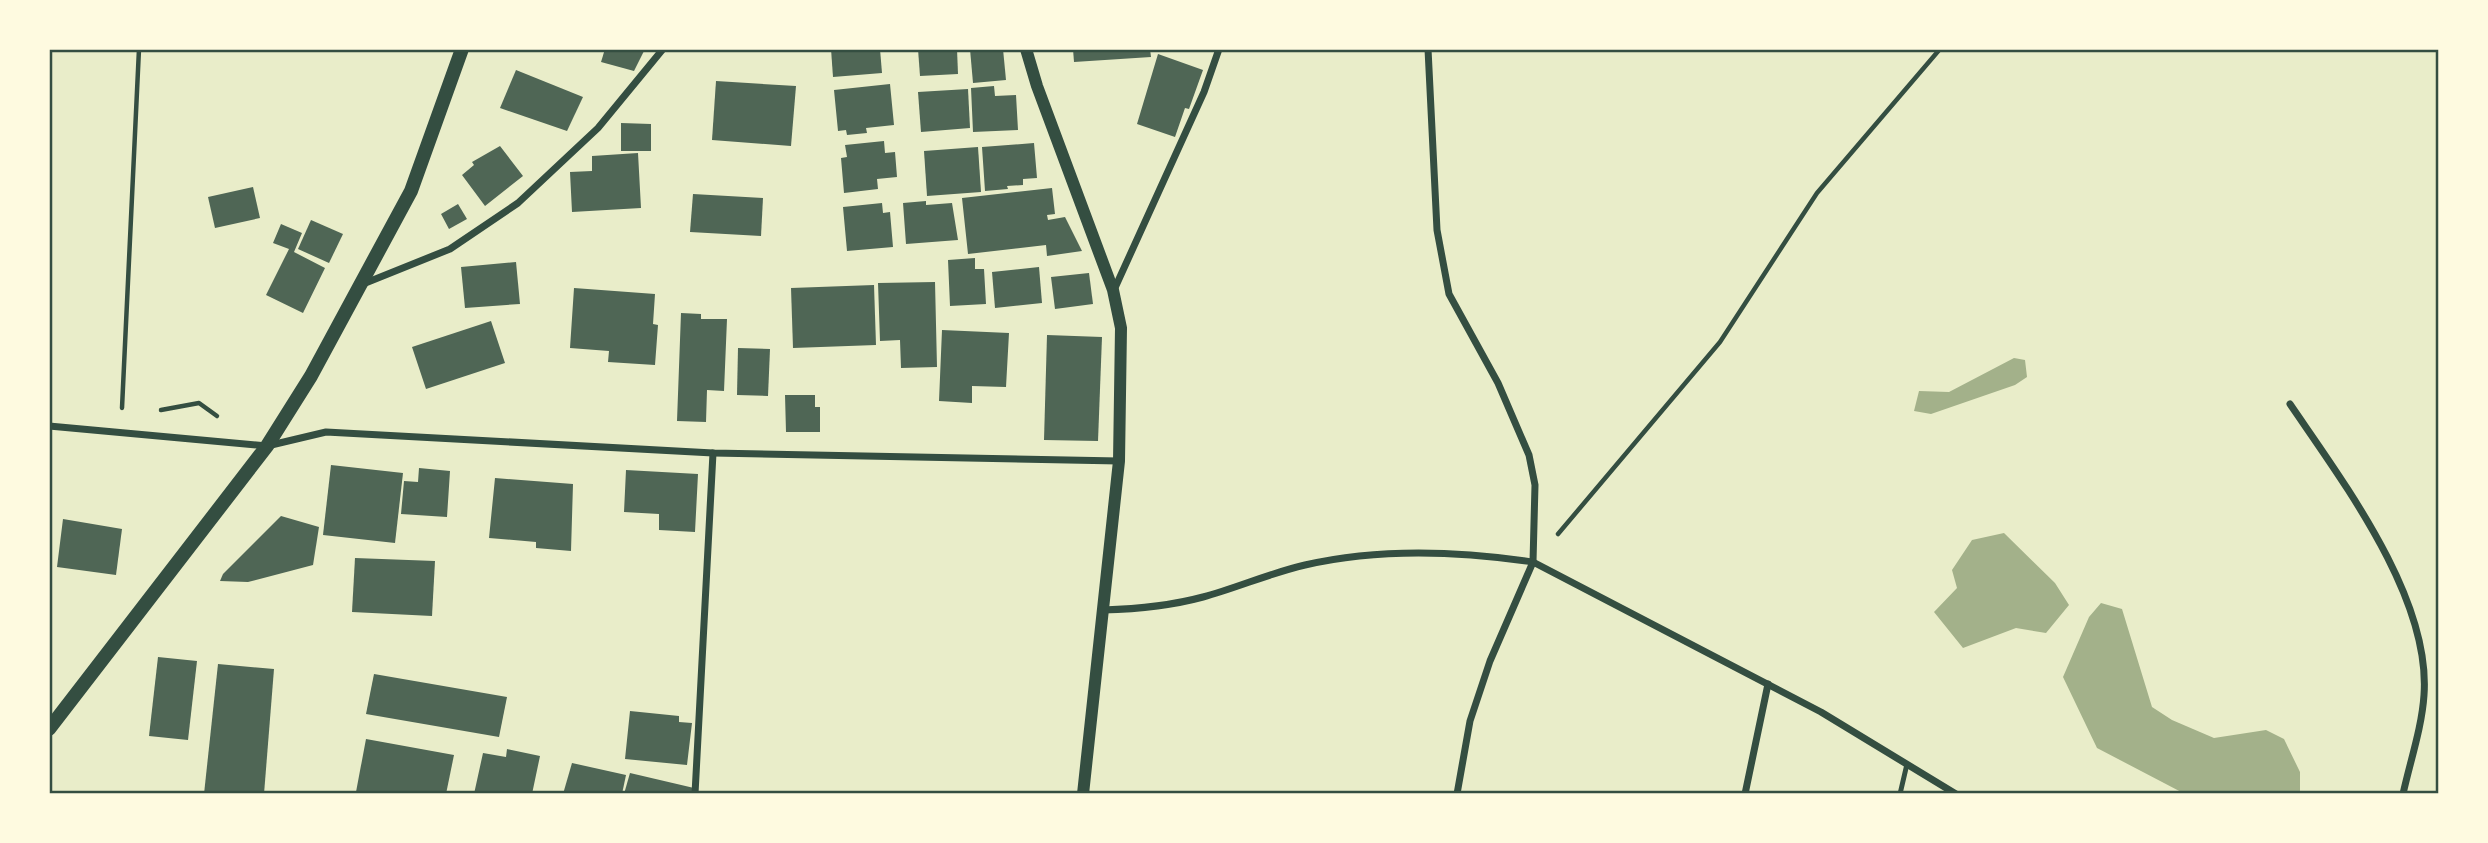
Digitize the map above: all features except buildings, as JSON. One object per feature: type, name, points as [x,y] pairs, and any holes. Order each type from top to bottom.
[{"type":"main road","points":[[49,729],[267,446],[363,284],[411,191],[462,49]]},
{"type":"street","points":[[363,284],[450,249],[518,204],[598,128],[663,49]]},
{"type":"street","points":[[1026,49],[1041,97],[1113,290],[1121,328],[1119,461],[1083,794]]},
{"type":"street","points":[[1113,290],[1204,92],[1219,49]]},
{"type":"street","points":[[1428,49],[1437,230],[1449,294],[1497,383],[1529,455],[1535,485],[1533,562],[1490,661],[1470,721],[1457,794]]},
{"type":"street","points":[[2291,404],[2335,471],[2406,591],[2421,638],[2424,695],[2403,794]]},
{"type":"street","points":[[49,426],[267,446],[326,432],[713,453],[1119,461]]},
{"type":"street","points":[[695,794],[713,453]]},
{"type":"street","points":[[1102,610],[1139,609],[1201,598],[1301,566],[1373,554],[1492,556],[1533,562],[1768,684],[1956,794]]},
{"type":"street","points":[[1745,794],[1768,684]]},
{"type":"lane","points":[[1900,794],[1907,764]]},
{"type":"path","points":[[122,414],[139,49]]},
{"type":"path","points":[[1533,562],[1720,342],[1817,193],[1940,49]]},
{"type":"shaded area","points":[[2014,358],[2025,360],[2027,377],[2015,385],[1931,414],[1914,411],[1919,391],[1949,392]]},
{"type":"shaded area","points":[[2004,533],[2055,583],[2069,605],[2046,633],[2016,628],[1963,648],[1934,612],[1957,588],[1952,570],[1972,540]]},
{"type":"shaded area","points":[[2101,603],[2122,609],[2152,707],[2172,720],[2214,738],[2266,730],[2284,739],[2300,772],[2300,794],[2185,794],[2097,748],[2063,677],[2089,617]]}]
